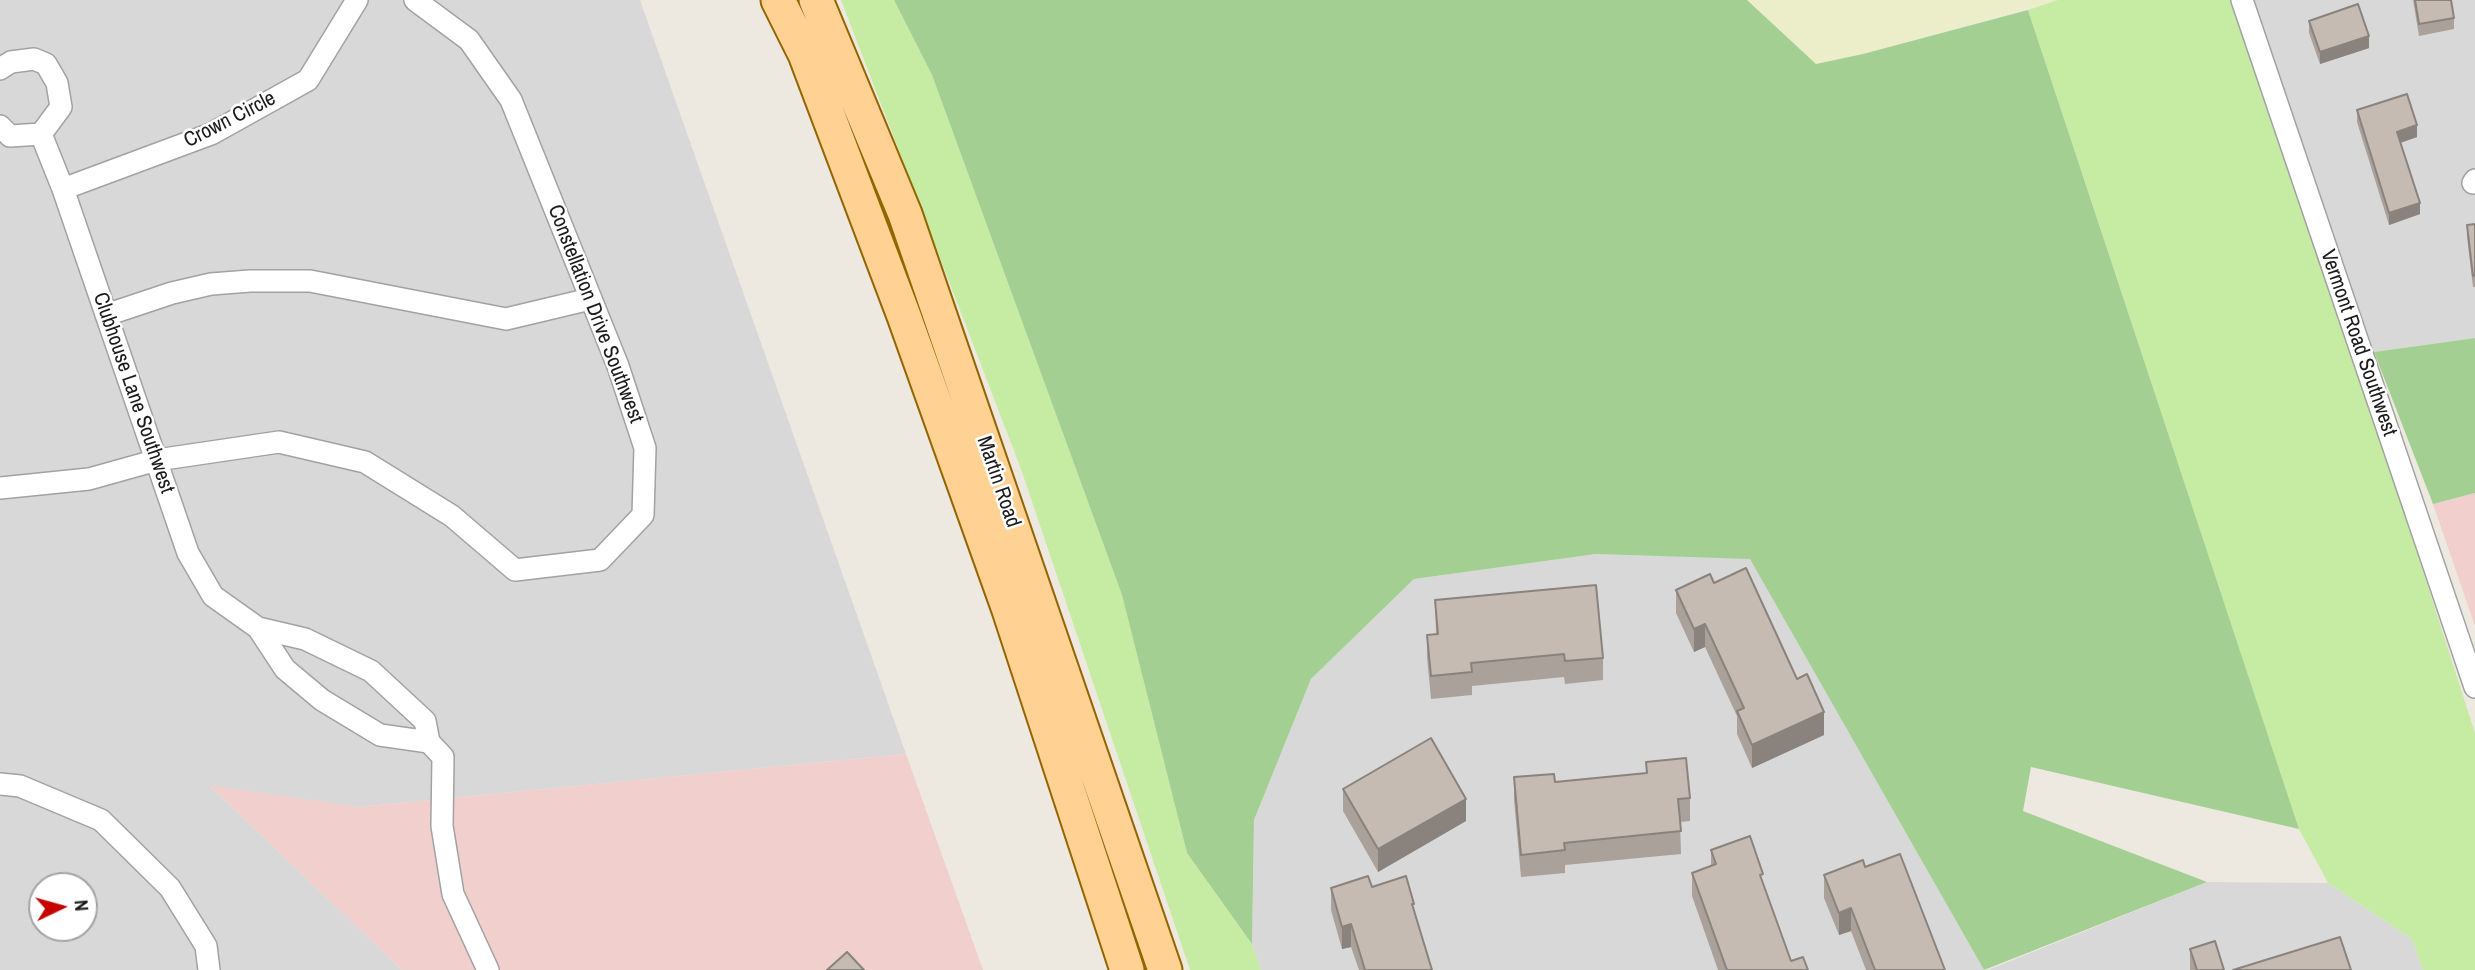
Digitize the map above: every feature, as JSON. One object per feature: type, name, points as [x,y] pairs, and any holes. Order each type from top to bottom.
[{"type":"main road","name":"Martin Road","points":[[778,0],[805,54],[904,316],[1009,610],[1127,970]]},
{"type":"main road","name":"Martin Road","points":[[816,0],[905,214],[1166,970]]},
{"type":"street","name":"Crown Circle","points":[[64,189],[211,134],[308,80],[357,0]]},
{"type":"street","name":"Constellation Drive Southwest","points":[[0,488],[89,479],[157,460],[279,442],[365,462],[452,516],[515,570],[600,560],[643,515],[645,448],[618,366],[511,100],[469,40],[415,0]]},
{"type":"street","name":"Vermont Road Southwest","points":[[2242,0],[2475,687]]},
{"type":"street","points":[[0,69],[11,62],[34,59],[46,64],[57,83],[61,107],[41,134],[10,136],[0,126]]},
{"type":"street","name":"Clubhouse Lane Southwest","points":[[41,134],[64,189],[188,553],[213,596],[258,628],[285,668],[321,699],[349,718],[380,734],[429,742]]},
{"type":"street","points":[[106,315],[172,293],[211,284],[250,281],[310,281],[506,319],[590,299]]},
{"type":"street","name":"Clubhouse Lane Southwest","points":[[258,628],[305,639],[371,671],[425,721],[429,742],[443,757],[442,826],[453,894],[488,970]]},
{"type":"street","points":[[0,783],[20,786],[101,820],[170,888],[206,946],[209,970]]},
{"type":"shaded area","points":[[0,0],[640,0],[906,754],[358,807],[210,786],[402,970],[0,970]]},
{"type":"shaded area","points":[[2248,0],[2475,0],[2475,338],[2374,352]]},
{"type":"shaded area","points":[[2475,493],[2475,626],[2433,504]]},
{"type":"shaded area","points":[[1596,554],[1750,558],[1984,970],[1261,970],[1252,944],[1254,820],[1311,679],[1414,579]]},
{"type":"shaded area","points":[[906,754],[983,970],[402,970],[209,785],[358,807]]},
{"type":"shaded area","points":[[2207,882],[2328,883],[2412,939],[2423,970],[1988,970]]},
{"type":"green space","points":[[841,0],[894,0],[932,75],[1122,595],[1187,853],[1252,944],[1261,970],[1190,970],[1021,469]]},
{"type":"green space","points":[[894,0],[1747,0],[1816,64],[2028,10],[2299,829],[2031,767],[2023,811],[2207,882],[1984,970],[1750,559],[1596,554],[1414,579],[1311,679],[1254,820],[1252,944],[1187,853],[1122,595],[932,75]]},
{"type":"green space","points":[[1747,0],[2058,0],[1863,54],[1815,64]]},
{"type":"green space","points":[[2058,0],[2231,0],[2356,363],[2475,733],[2475,970],[2423,970],[2412,939],[2328,883],[2299,829],[2028,10]]},
{"type":"green space","points":[[2475,338],[2475,493],[2433,504],[2374,352]]},
{"type":"building","points":[[2415,0],[2451,0],[2454,18],[2419,24]]},
{"type":"building","points":[[2358,4],[2369,36],[2320,52],[2309,21]]},
{"type":"building","points":[[2407,94],[2417,125],[2397,132],[2420,203],[2389,213],[2357,110]]},
{"type":"building","points":[[2475,224],[2475,275],[2473,276],[2467,225]]},
{"type":"building","points":[[1746,568],[1797,679],[1807,674],[1824,712],[1752,745],[1737,711],[1744,708],[1705,624],[1694,629],[1676,590],[1710,574],[1714,583]]},
{"type":"building","points":[[1596,585],[1603,658],[1565,661],[1564,654],[1471,663],[1472,672],[1431,676],[1427,635],[1438,634],[1435,600]]},
{"type":"building","points":[[1431,738],[1466,799],[1378,849],[1343,789]]},
{"type":"building","points":[[1686,758],[1690,798],[1678,799],[1681,831],[1564,843],[1565,850],[1521,855],[1514,777],[1554,774],[1555,782],[1647,773],[1646,762]]},
{"type":"building","points":[[1750,836],[1763,874],[1760,875],[1791,961],[1803,957],[1808,970],[1727,970],[1692,873],[1716,864],[1711,850]]},
{"type":"building","points":[[1900,854],[1945,970],[1875,970],[1851,908],[1839,913],[1824,875],[1863,860],[1865,867]]},
{"type":"building","points":[[1368,876],[1372,887],[1406,876],[1432,970],[1365,970],[1351,924],[1342,927],[1331,888]]},
{"type":"building","points":[[2340,937],[2351,970],[2233,970]]},
{"type":"building","points":[[2215,941],[2224,970],[2197,970],[2190,949]]},
{"type":"building","points":[[847,952],[864,970],[827,970]]}]
